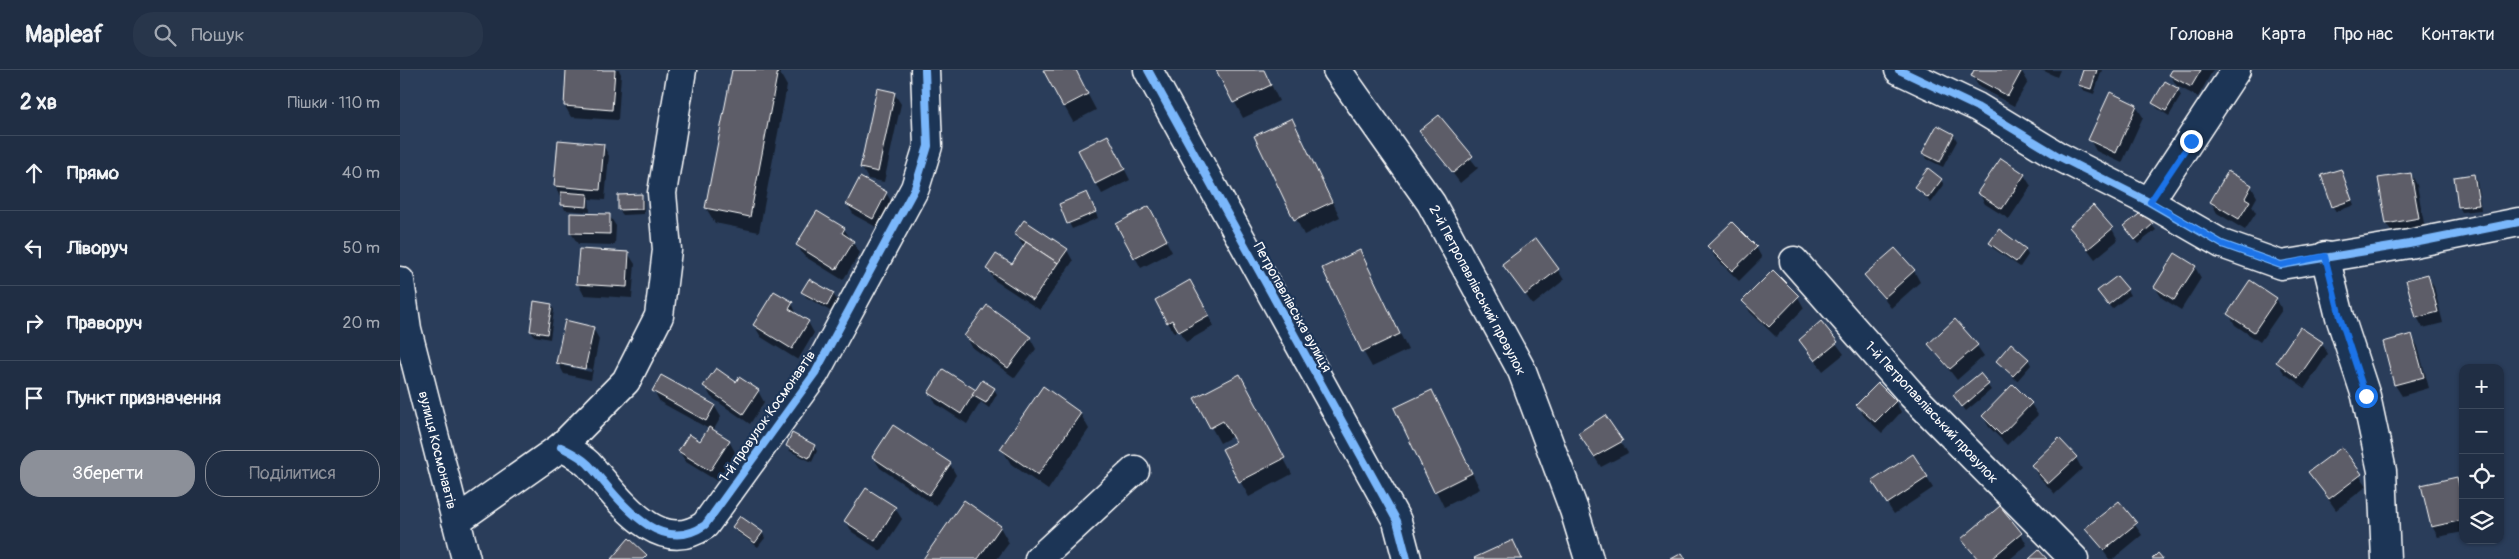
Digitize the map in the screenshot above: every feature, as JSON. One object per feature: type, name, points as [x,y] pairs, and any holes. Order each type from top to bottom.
[{"type":"street","points":[[456,521],[562,447],[626,381],[659,316],[667,250],[662,194],[682,70]]},
{"type":"street","name":"1-й провулок Космонавтів","points":[[562,447],[587,463],[631,514],[658,530],[679,534],[694,532],[705,525],[815,373],[915,188],[928,146],[925,70]]},
{"type":"street","name":"Петропавлівська вулиця","points":[[1148,70],[1398,521],[1408,559]]},
{"type":"street","name":"2-й Петропавлівський провулок","points":[[1337,70],[1431,203],[1522,371],[1574,510],[1589,559]]},
{"type":"street","points":[[1899,70],[1977,107],[2058,156],[2150,202],[2222,244],[2281,265],[2325,256],[2409,244],[2519,222]]},
{"type":"street","points":[[2150,202],[2236,70]]},
{"type":"street","points":[[2325,256],[2340,317],[2366,396],[2382,471],[2386,559]]},
{"type":"street","name":"1-й Петропавлівський провулок","points":[[1794,261],[1912,395],[2074,559]]},
{"type":"street","name":"вулиця Космонавтів","points":[[400,281],[407,329],[466,559]]},
{"type":"street","points":[[1039,559],[1135,470]]},
{"type":"building","points":[[566,70],[615,70],[612,110],[564,106]]},
{"type":"building","points":[[732,70],[778,70],[750,217],[705,208]]},
{"type":"building","points":[[1043,70],[1076,70],[1088,94],[1063,107]]},
{"type":"building","points":[[1216,70],[1264,70],[1271,85],[1233,103]]},
{"type":"building","points":[[1974,70],[2022,70],[2008,96],[1971,76]]},
{"type":"building","points":[[2083,70],[2097,70],[2091,89],[2078,85]]},
{"type":"building","points":[[2172,70],[2201,70],[2191,87],[2169,75]]},
{"type":"building","points":[[2165,81],[2179,89],[2166,111],[2152,103]]},
{"type":"building","points":[[877,88],[895,92],[878,172],[860,168]]},
{"type":"building","points":[[2110,92],[2137,105],[2116,153],[2088,140]]},
{"type":"building","points":[[1439,115],[1473,156],[1453,173],[1419,131]]},
{"type":"building","points":[[1292,118],[1332,202],[1294,220],[1254,136]]},
{"type":"building","points":[[1937,125],[1954,134],[1940,162],[1922,153]]},
{"type":"building","points":[[1108,135],[1125,169],[1095,184],[1078,150]]},
{"type":"building","points":[[558,140],[604,144],[600,190],[554,186]]},
{"type":"building","points":[[2001,158],[2025,174],[2002,209],[1977,193]]},
{"type":"building","points":[[1928,168],[1942,179],[1928,198],[1914,187]]},
{"type":"building","points":[[2341,169],[2352,200],[2332,207],[2321,175]]},
{"type":"building","points":[[2228,171],[2252,185],[2245,198],[2250,201],[2239,219],[2210,202]]},
{"type":"building","points":[[2411,173],[2419,218],[2386,224],[2378,178]]},
{"type":"building","points":[[2474,174],[2479,205],[2458,207],[2454,177]]},
{"type":"building","points":[[860,177],[887,192],[873,219],[846,204]]},
{"type":"building","points":[[561,192],[588,194],[587,207],[561,205]]},
{"type":"building","points":[[1087,192],[1096,212],[1067,224],[1059,204]]},
{"type":"building","points":[[642,194],[642,209],[618,210],[618,195]]},
{"type":"building","points":[[2093,205],[2113,228],[2088,249],[2069,227]]},
{"type":"building","points":[[1149,206],[1167,240],[1134,258],[1116,224]]},
{"type":"building","points":[[817,211],[845,228],[842,233],[854,241],[836,270],[796,245]]},
{"type":"building","points":[[2143,211],[2153,224],[2135,240],[2124,226]]},
{"type":"building","points":[[570,213],[610,214],[610,234],[570,233]]},
{"type":"building","points":[[1024,220],[1068,249],[1058,263],[1014,234]]},
{"type":"building","points":[[1732,222],[1757,247],[1732,271],[1707,246]]},
{"type":"building","points":[[1999,229],[2026,249],[2016,262],[1989,243]]},
{"type":"building","points":[[1536,238],[1559,269],[1525,295],[1502,264]]},
{"type":"building","points":[[1026,242],[1058,263],[1033,300],[986,269],[996,254],[1012,264]]},
{"type":"building","points":[[1895,248],[1915,270],[1884,298],[1864,275]]},
{"type":"building","points":[[579,249],[629,252],[627,287],[576,284]]},
{"type":"building","points":[[1360,250],[1400,334],[1362,352],[1322,268]]},
{"type":"building","points":[[2175,253],[2196,266],[2174,300],[2154,287]]},
{"type":"building","points":[[1773,270],[1799,296],[1769,327],[1742,301]]},
{"type":"building","points":[[2428,274],[2438,312],[2416,318],[2406,280]]},
{"type":"building","points":[[2117,276],[2128,289],[2108,305],[2097,291]]},
{"type":"building","points":[[809,279],[834,293],[827,306],[801,292]]},
{"type":"building","points":[[1190,280],[1209,315],[1179,332],[1172,320],[1167,323],[1155,300]]},
{"type":"building","points":[[2250,280],[2277,298],[2254,332],[2227,314]]},
{"type":"building","points":[[774,291],[793,302],[789,309],[809,321],[792,349],[753,325]]},
{"type":"building","points":[[534,301],[552,304],[547,334],[530,331]]},
{"type":"building","points":[[987,305],[1031,337],[1008,368],[964,336]]},
{"type":"building","points":[[1955,319],[1978,345],[1950,369],[1928,344]]},
{"type":"building","points":[[565,320],[594,327],[585,369],[556,363]]},
{"type":"building","points":[[1821,321],[1838,342],[1815,361],[1799,340]]},
{"type":"building","points":[[2300,327],[2323,342],[2298,378],[2276,362]]},
{"type":"building","points":[[2412,334],[2424,377],[2394,385],[2383,342]]},
{"type":"building","points":[[2011,343],[2029,359],[2013,376],[1996,361]]},
{"type":"building","points":[[716,368],[736,382],[739,377],[759,390],[743,414],[703,386]]},
{"type":"building","points":[[943,369],[976,390],[961,414],[928,393]]},
{"type":"building","points":[[1980,373],[1989,384],[1962,407],[1953,395]]},
{"type":"building","points":[[1240,374],[1285,458],[1239,482],[1222,449],[1235,442],[1223,421],[1210,428],[1194,398]]},
{"type":"building","points":[[661,375],[715,405],[706,421],[652,391]]},
{"type":"building","points":[[982,380],[995,388],[986,403],[972,395]]},
{"type":"building","points":[[1878,383],[1896,401],[1875,422],[1856,405]]},
{"type":"building","points":[[2013,384],[2032,403],[2001,435],[1982,416]]},
{"type":"building","points":[[1043,386],[1081,413],[1038,475],[1000,449]]},
{"type":"building","points":[[1432,390],[1472,473],[1434,492],[1394,408]]},
{"type":"building","points":[[1605,415],[1623,441],[1594,457],[1578,433]]},
{"type":"building","points":[[893,425],[951,463],[929,495],[872,457]]},
{"type":"building","points":[[709,427],[730,440],[710,471],[678,451],[689,434],[700,441]]},
{"type":"building","points":[[792,433],[815,445],[809,458],[786,446]]},
{"type":"building","points":[[2059,438],[2077,457],[2048,484],[2031,465]]},
{"type":"building","points":[[2342,447],[2362,474],[2329,499],[2308,472]]},
{"type":"building","points":[[1913,454],[1928,477],[1887,504],[1872,481]]},
{"type":"building","points":[[2457,477],[2459,485],[2459,521],[2431,527],[2421,485]]},
{"type":"building","points":[[866,488],[896,507],[875,541],[844,521]]},
{"type":"building","points":[[964,500],[1001,526],[978,559],[923,559]]},
{"type":"building","points":[[2119,501],[2137,523],[2104,550],[2085,528]]},
{"type":"building","points":[[2000,506],[2022,533],[1991,559],[1978,559],[1961,539]]},
{"type":"building","points":[[740,516],[763,532],[755,543],[732,527]]},
{"type":"building","points":[[629,538],[647,555],[643,559],[611,559]]},
{"type":"building","points":[[1513,540],[1522,559],[1474,558]]},
{"type":"building","points":[[2039,550],[2047,559],[2029,559]]},
{"type":"building","points":[[1682,553],[1686,559],[1671,559]]},
{"type":"building","points":[[2158,553],[2163,559],[2152,559]]},
{"type":"cycle path","points":[[561,447],[585,461],[624,505],[654,529],[670,534],[687,533],[705,525],[815,373],[915,188],[928,146],[925,70]]},
{"type":"cycle path","points":[[1148,70],[1397,521],[1407,559]]},
{"type":"cycle path","points":[[1899,70],[1977,107],[2058,156],[2149,202],[2222,244],[2281,265],[2409,244],[2519,222]]},
{"type":"route","points":[[2191,141],[2150,202],[2222,244],[2281,265],[2325,256],[2340,317],[2366,396]]}]
